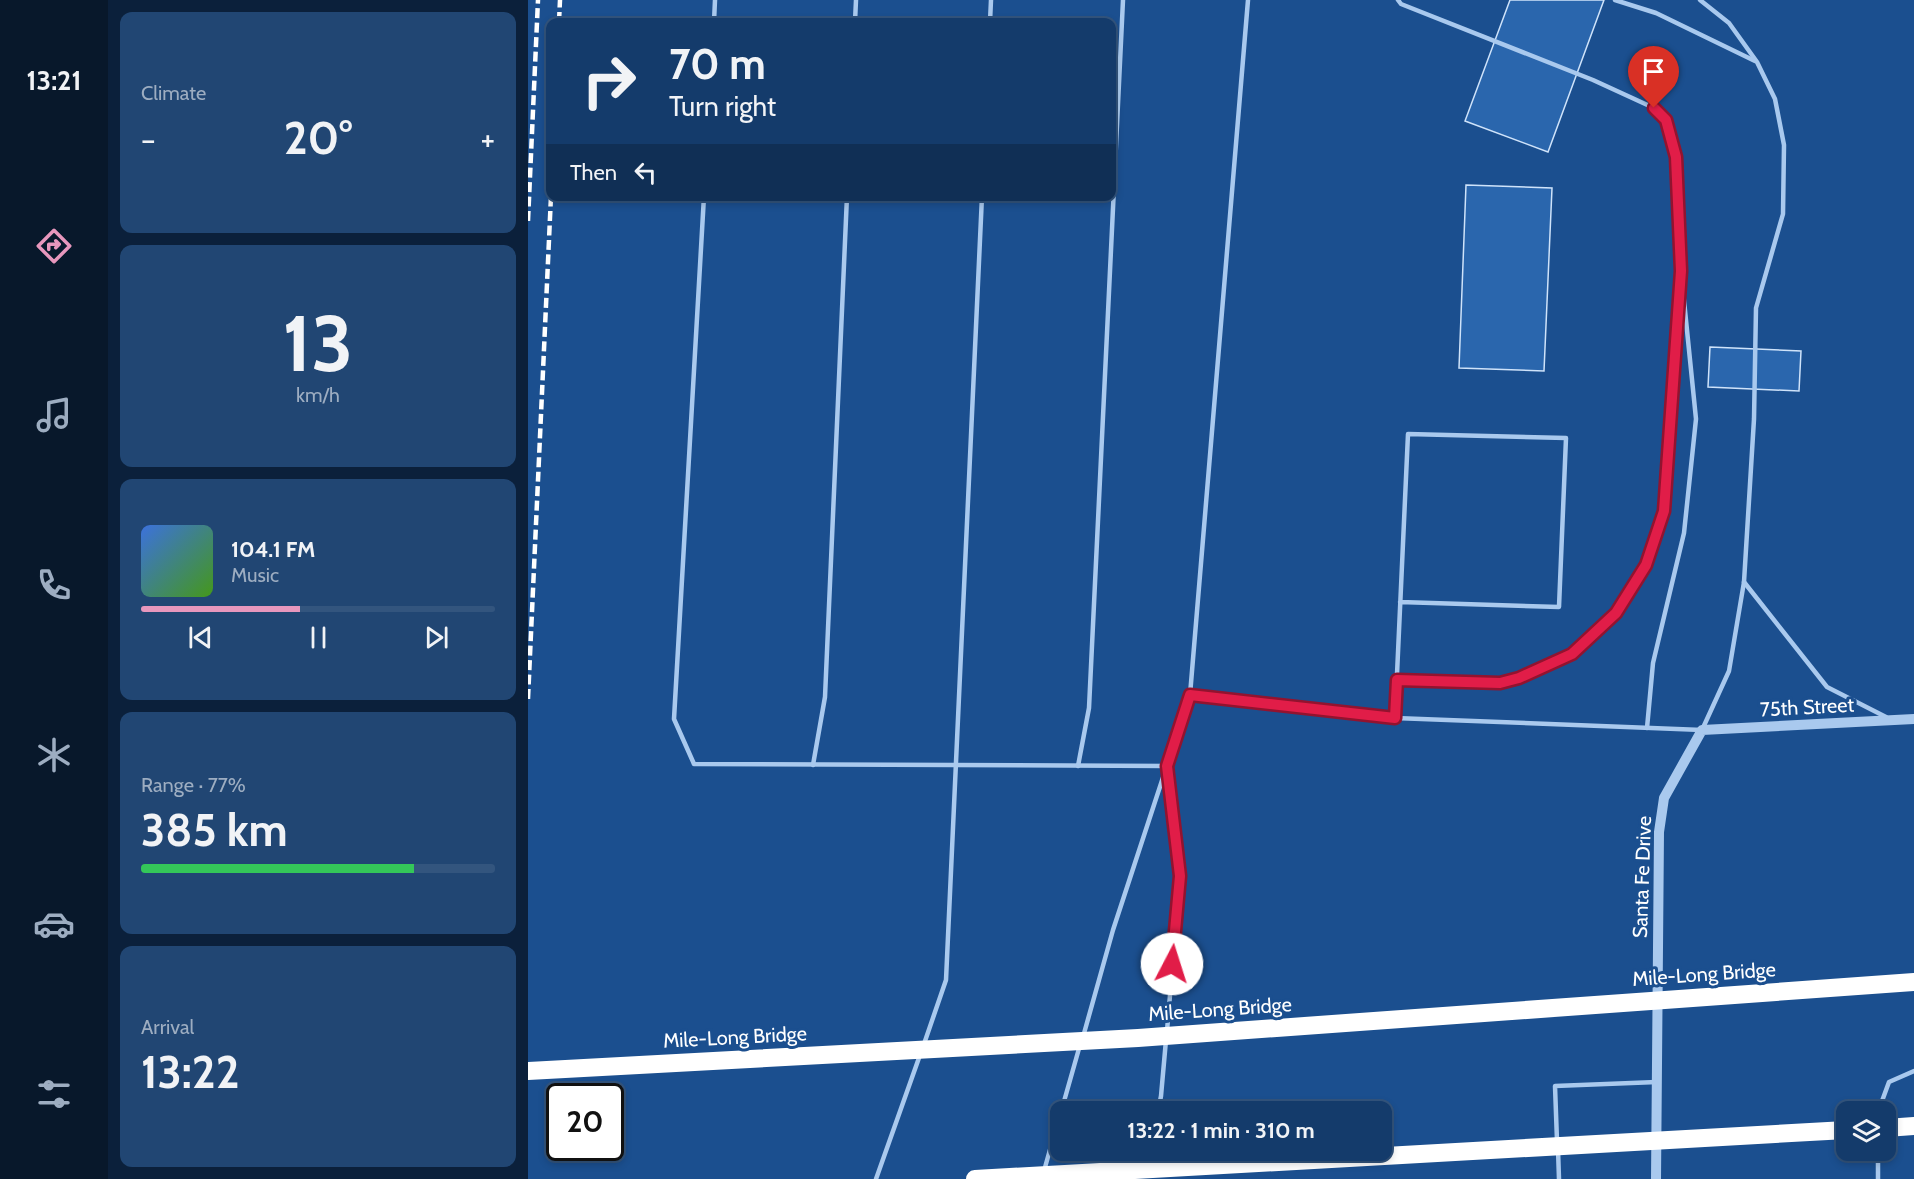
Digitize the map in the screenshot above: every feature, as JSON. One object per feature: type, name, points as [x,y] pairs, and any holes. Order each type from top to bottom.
[{"type":"highway","name":"Mile-Long Bridge","points":[[528,1071],[1150,1037],[1914,982]]},
{"type":"highway","points":[[1896,1127],[1914,1126]]},
{"type":"highway","points":[[975,1179],[1836,1131]]},
{"type":"street","name":"75th Street","points":[[1702,730],[1914,719]]},
{"type":"street","name":"Santa Fe Drive","points":[[1656,1179],[1659,832],[1664,798],[1702,730]]},
{"type":"lane","points":[[714,18],[715,0]]},
{"type":"lane","points":[[855,18],[856,0]]},
{"type":"lane","points":[[990,18],[991,0]]},
{"type":"lane","points":[[1116,146],[1123,0]]},
{"type":"lane","points":[[1064,1101],[1113,930],[1190,695],[1248,0]]},
{"type":"lane","points":[[1398,0],[1401,4],[1593,80],[1654,108],[1666,120],[1676,157],[1681,271],[1696,419],[1684,533],[1653,663],[1647,728]]},
{"type":"lane","points":[[1615,0],[1656,13],[1757,62]]},
{"type":"lane","points":[[1190,695],[1395,718],[1702,730],[1729,671],[1743,582],[1754,419],[1756,308],[1784,214],[1784,145],[1775,99],[1757,62],[1729,22],[1700,0]]},
{"type":"lane","points":[[704,201],[674,719],[694,764],[1167,766]]},
{"type":"lane","points":[[813,765],[825,697],[847,201]]},
{"type":"lane","points":[[876,1179],[946,980],[982,201]]},
{"type":"lane","points":[[1078,766],[1089,708],[1113,201]]},
{"type":"lane","points":[[1397,680],[1500,683],[1519,678],[1572,654],[1616,613],[1646,565],[1664,511],[1681,271]]},
{"type":"lane","points":[[1395,718],[1408,434],[1566,438],[1559,607],[1401,602]]},
{"type":"lane","points":[[1743,582],[1827,687],[1891,720]]},
{"type":"lane","points":[[1160,1101],[1180,876],[1167,766]]},
{"type":"lane","points":[[1882,1101],[1889,1082],[1914,1071]]},
{"type":"lane","points":[[1559,1179],[1555,1086],[1657,1082]]},
{"type":"lane","points":[[1042,1179],[1050,1151]]},
{"type":"lane","points":[[1144,1179],[1148,1161]]},
{"type":"lane","points":[[1878,1161],[1878,1179]]},
{"type":"building","points":[[1510,0],[1604,0],[1548,152],[1465,121]]},
{"type":"building","points":[[1466,185],[1552,188],[1544,371],[1459,368]]},
{"type":"building","points":[[1710,347],[1801,351],[1799,391],[1708,387]]},
{"type":"railway","points":[[528,221],[538,0]]},
{"type":"railway","points":[[559,18],[560,0]]},
{"type":"railway","points":[[528,699],[551,201]]},
{"type":"route","points":[[1172,964],[1180,876],[1167,766],[1190,695],[1395,718],[1397,680],[1500,683],[1519,678],[1572,654],[1616,613],[1646,565],[1664,511],[1681,271],[1676,157],[1666,120],[1654,108]]}]
